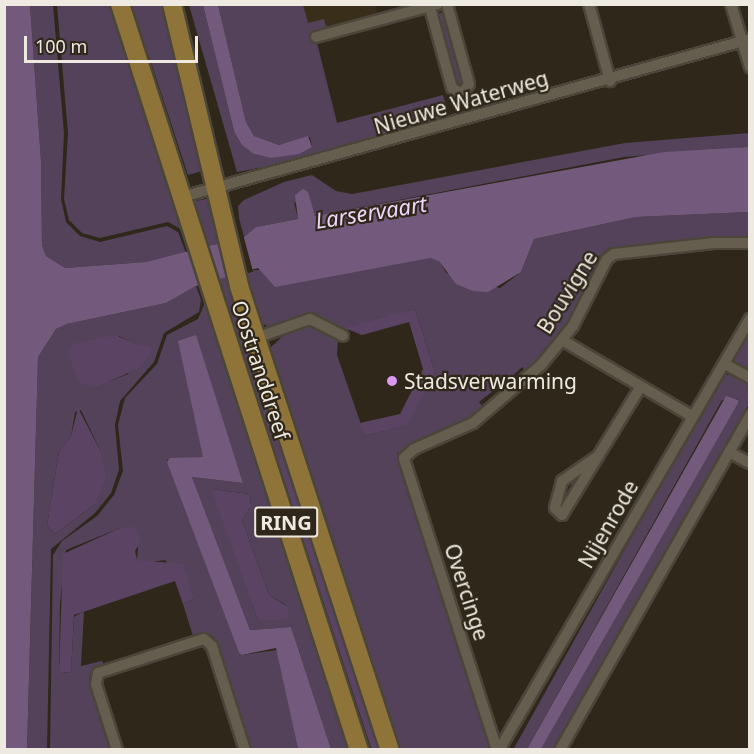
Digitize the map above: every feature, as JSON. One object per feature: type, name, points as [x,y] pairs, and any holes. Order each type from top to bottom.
[{"type":"main road","name":"Oostranddreef","points":[[120,4],[359,750]]},
{"type":"main road","name":"Oostranddreef","points":[[172,4],[223,229],[239,286],[390,750]]},
{"type":"street","points":[[316,37],[432,5],[452,88],[462,94],[469,84],[447,4]]},
{"type":"street","points":[[589,4],[610,81]]},
{"type":"street","points":[[731,4],[746,40],[750,67]]},
{"type":"street","name":"Nieuwe Waterweg","points":[[182,197],[610,81],[746,40]]},
{"type":"street","name":"Bouvigne","points":[[414,449],[473,423],[541,365],[562,340],[587,302],[607,259],[614,254],[713,243],[750,243]]},
{"type":"street","name":"Oostranddreef","points":[[256,338],[310,319],[343,336]]},
{"type":"street","name":"Nijenrode","points":[[498,750],[750,319]]},
{"type":"street","points":[[562,340],[693,417]]},
{"type":"street","points":[[725,364],[750,378]]},
{"type":"street","points":[[598,456],[562,481],[555,508],[562,515],[568,506],[598,456],[640,386]]},
{"type":"street","points":[[560,750],[750,415]]},
{"type":"street","name":"Overcinge","points":[[414,449],[404,458],[498,750]]},
{"type":"street","points":[[729,452],[750,463]]},
{"type":"street","points":[[117,750],[96,684],[98,674],[196,641],[208,640],[245,750]]},
{"type":"shaded area","points":[[30,5],[53,5],[64,133],[61,199],[66,222],[80,236],[100,242],[167,226],[178,232],[186,253],[146,262],[65,268],[46,256],[42,245],[41,161]]},
{"type":"shaded area","points":[[57,5],[112,5],[187,241],[179,228],[168,222],[100,238],[82,233],[69,220],[64,199],[68,133]]},
{"type":"shaded area","points":[[127,5],[165,5],[205,170],[188,175],[150,59]]},
{"type":"shaded area","points":[[189,5],[203,5],[234,131],[254,154],[271,158],[303,150],[312,147],[310,137],[279,145],[254,136],[246,122],[218,5],[303,5],[308,23],[324,19],[326,27],[314,31],[337,123],[443,95],[450,120],[312,158],[237,172]]},
{"type":"shaded area","points":[[301,5],[375,5],[377,13],[308,33]]},
{"type":"shaded area","points":[[440,13],[445,14],[465,85],[457,89],[437,17]]},
{"type":"shaded area","points":[[749,133],[749,147],[624,157],[315,216],[294,202],[298,219],[256,227],[244,237],[239,218],[238,206],[244,200],[284,182],[312,175],[336,191],[352,194],[625,143]]},
{"type":"shaded area","points":[[210,198],[221,242],[205,248],[191,202]]},
{"type":"shaded area","points":[[749,212],[749,237],[689,240],[606,253],[572,320],[528,374],[522,367],[506,382],[511,389],[503,396],[497,388],[479,402],[485,410],[466,422],[397,453],[493,749],[400,749],[269,349],[284,335],[312,325],[338,338],[337,355],[365,436],[407,425],[435,372],[415,309],[342,331],[311,313],[268,326],[260,323],[255,312],[245,271],[430,258],[439,260],[446,273],[500,288],[521,272],[534,239],[636,217]]},
{"type":"shaded area","points":[[229,276],[288,457],[278,462],[216,280]]},
{"type":"shaded area","points":[[196,286],[201,300],[199,312],[164,333],[154,362],[120,401],[115,425],[119,470],[111,493],[95,513],[51,549],[47,749],[27,750],[38,357],[56,329],[67,324],[166,303]],"holes":[[[119,336],[138,346],[128,374],[108,382]],[[81,410],[101,452],[95,504],[55,534],[47,525],[59,451],[71,436],[75,412]]]},
{"type":"shaded area","points":[[206,300],[350,749],[331,749],[291,627],[250,630],[192,477],[243,483],[195,335],[203,457],[167,460],[239,653],[242,655],[277,650],[298,749],[250,749],[214,637],[206,632],[193,636],[183,604],[194,599],[165,560],[145,563],[137,560],[138,547],[120,528],[66,550],[60,604],[59,673],[71,672],[74,617],[84,611],[81,666],[102,661],[104,665],[94,669],[89,679],[112,749],[50,750],[53,555],[62,541],[97,516],[114,495],[123,471],[118,425],[125,398],[157,364],[167,335],[198,319]],"holes":[[[212,489],[250,494],[251,506],[242,520],[269,595],[286,605],[257,618]]]},
{"type":"shaded area","points":[[415,309],[435,372],[408,425],[365,436],[360,423],[400,414],[423,369],[409,322],[362,335],[345,328]]},
{"type":"shaded area","points":[[749,325],[749,373],[729,361]]},
{"type":"shaded area","points":[[115,335],[138,345],[151,347],[151,354],[137,369],[108,382],[95,387],[79,383],[68,354],[72,344]]},
{"type":"shaded area","points":[[722,375],[731,375],[749,385],[749,404],[554,749],[541,749],[738,399],[722,400],[527,749],[513,750]]},
{"type":"shaded area","points":[[78,408],[101,452],[106,478],[95,504],[55,534],[47,525],[59,451],[71,436]]},
{"type":"shaded area","points":[[288,457],[383,749],[372,750],[278,460]]},
{"type":"shaded area","points":[[211,489],[250,494],[251,506],[242,520],[269,595],[288,607],[289,619],[263,621],[257,618]]},
{"type":"shaded area","points":[[136,527],[140,542],[135,551],[137,560],[183,564],[194,599],[183,604],[175,581],[74,615],[71,672],[59,673],[63,554],[120,528]]},
{"type":"water","name":"Larservaart","points":[[4,5],[30,5],[41,161],[42,245],[46,256],[65,268],[146,262],[244,237],[256,227],[298,219],[295,195],[303,189],[308,192],[315,216],[664,152],[749,147],[749,212],[636,217],[534,239],[521,272],[488,292],[473,291],[456,284],[439,261],[430,258],[275,287],[258,268],[196,286],[166,303],[67,324],[56,329],[38,357],[27,749],[5,749]]},
{"type":"water","points":[[203,5],[218,5],[246,122],[254,136],[279,145],[308,136],[312,147],[299,154],[271,158],[254,154],[242,145],[234,131]]},
{"type":"water","points":[[196,335],[243,483],[192,477],[250,630],[291,627],[331,749],[298,749],[276,648],[242,655],[239,653],[167,462],[170,458],[203,457],[178,341]]},
{"type":"water","points":[[726,396],[738,400],[738,403],[541,749],[527,749]]},
{"type":"pier","points":[[243,234],[253,272],[247,273],[237,236]]},
{"type":"place","name":"Stadsverwarming","points":[[392,381]]}]
